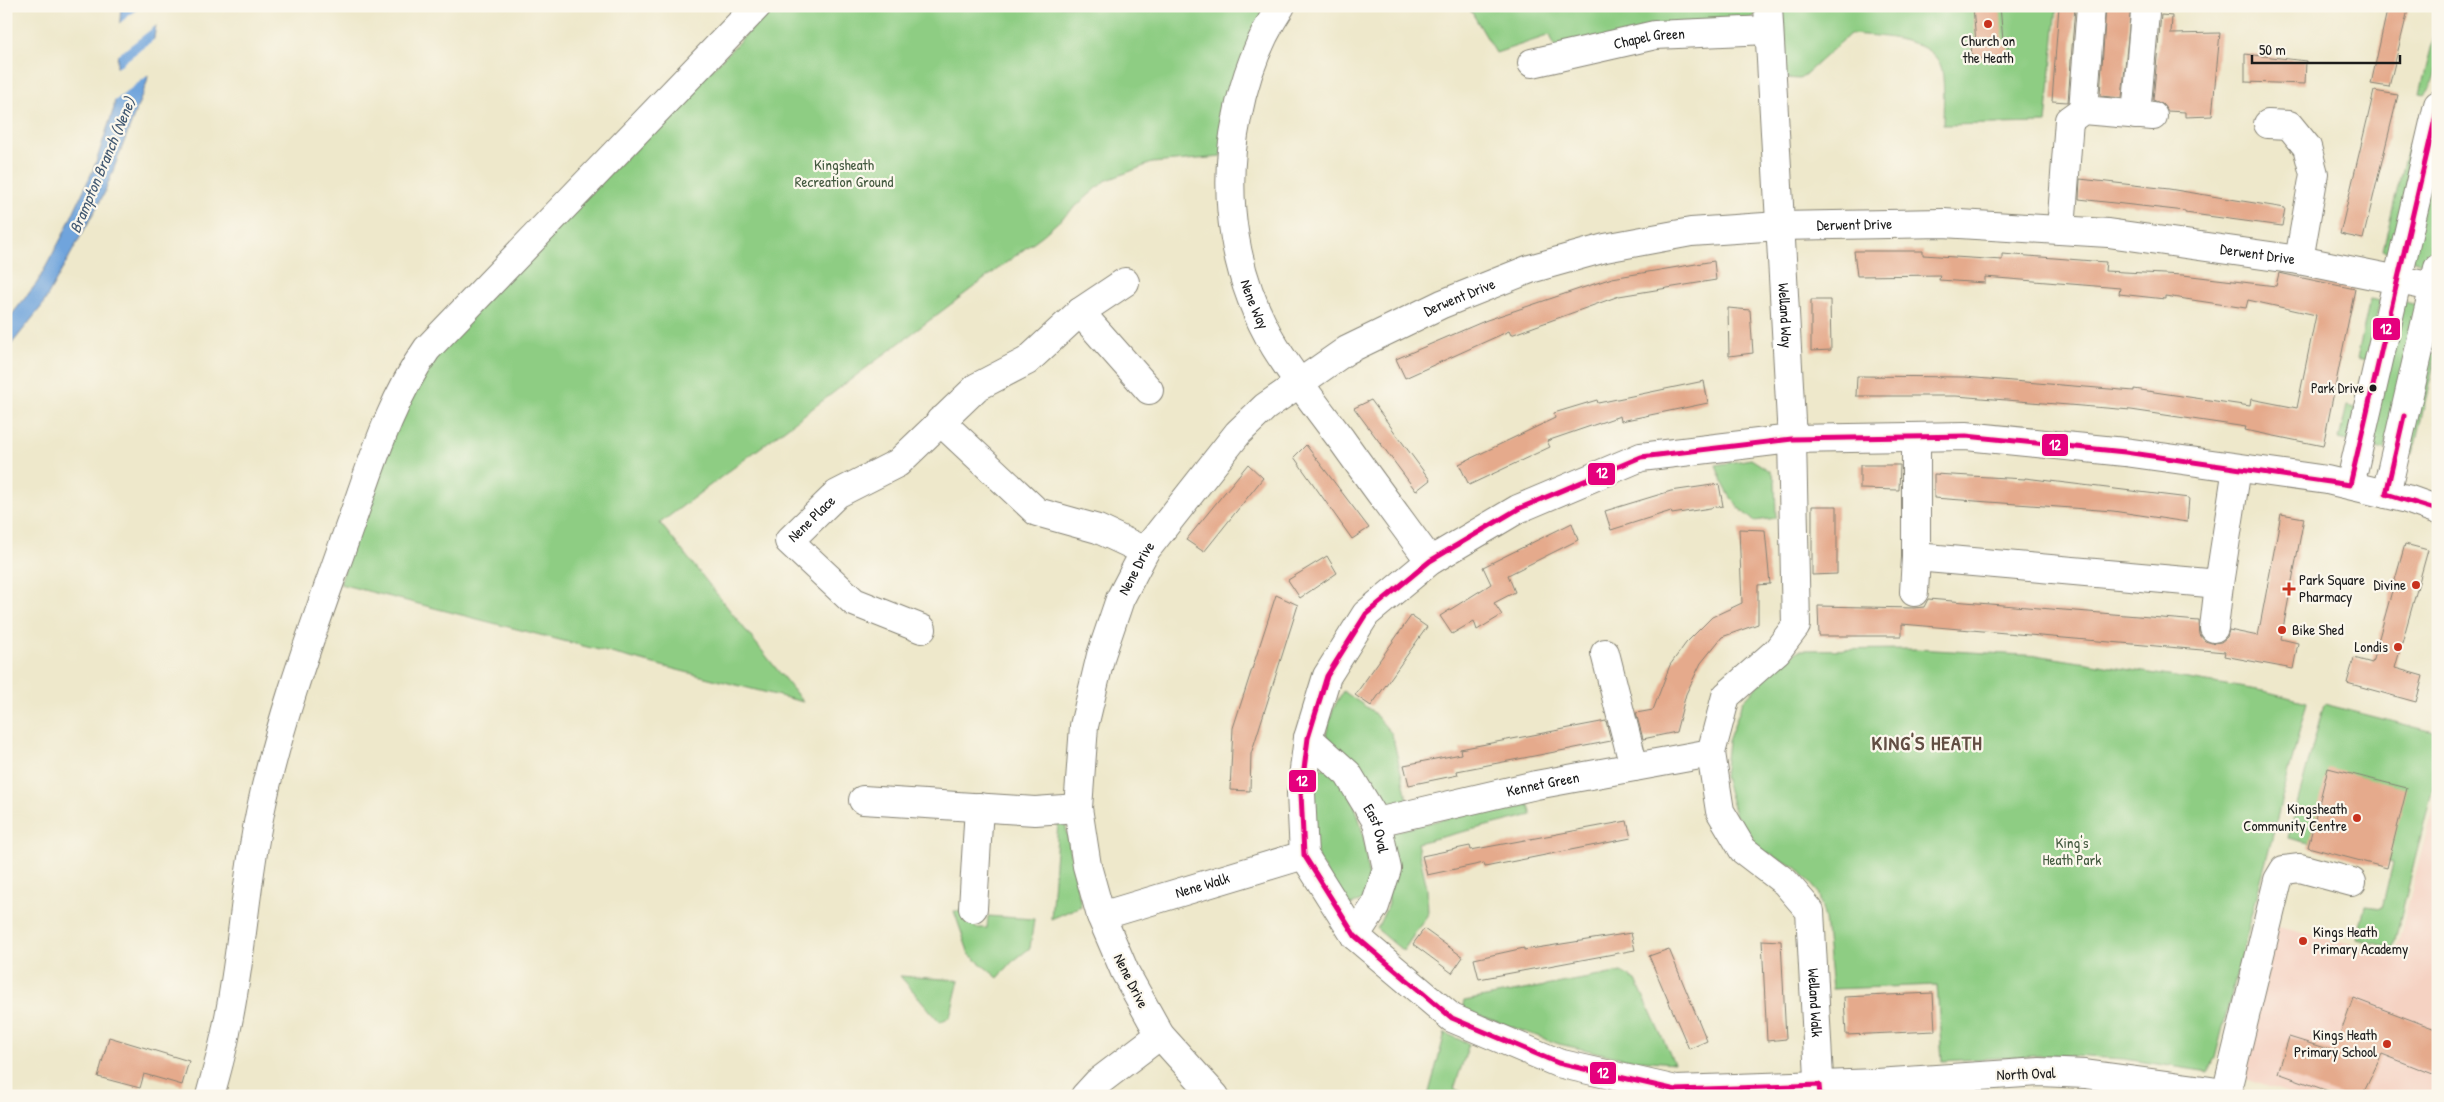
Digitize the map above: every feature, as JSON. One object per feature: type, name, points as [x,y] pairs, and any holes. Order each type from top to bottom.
[{"type":"street","points":[[210,1096],[228,1026],[259,815],[268,775],[289,702],[343,545],[392,411],[409,375],[427,349],[757,6]]},
{"type":"street","name":"Nene Way","points":[[1281,6],[1250,70],[1239,104],[1230,155],[1229,183],[1235,240],[1247,283],[1275,346],[1298,382],[1430,561]]},
{"type":"street","points":[[2083,110],[2091,6]]},
{"type":"street","points":[[2061,230],[2068,120],[2083,110],[2145,115],[2144,13]]},
{"type":"street","name":"Chapel Green","points":[[1532,62],[1655,35],[1768,18]]},
{"type":"street","name":"Welland Way","points":[[1711,753],[1726,696],[1777,651],[1796,626],[1792,439],[1768,18]]},
{"type":"street","points":[[2350,485],[2438,105]]},
{"type":"street","points":[[2268,124],[2289,125],[2307,147],[2314,174],[2299,260]]},
{"type":"street","name":"Derwent Drive","points":[[1298,382],[1347,350],[1398,324],[1442,304],[1530,270],[1605,248],[1691,232],[1779,226],[1943,223],[2108,233],[2299,260],[2398,279],[2436,281]]},
{"type":"street","points":[[2386,494],[2436,281]]},
{"type":"street","name":"Nene Place","points":[[922,629],[854,602],[789,541],[837,494],[898,463],[977,387],[1027,361],[1080,312],[1126,282]]},
{"type":"street","points":[[1080,312],[1149,390]]},
{"type":"street","name":"Nene Drive","points":[[1214,1096],[1160,1035],[1125,972],[1101,916],[1087,866],[1078,808],[1084,726],[1101,655],[1120,599],[1145,550],[1238,433],[1265,407],[1298,382]]},
{"type":"street","points":[[940,421],[1038,512],[1098,529],[1145,550]]},
{"type":"street","points":[[1819,1090],[1676,1090],[1558,1063],[1452,1018],[1355,936],[1304,855],[1301,793],[1308,738],[1327,676],[1366,614],[1430,561],[1518,509],[1641,457],[1792,439],[1966,436],[2125,452],[2328,480],[2386,494],[2438,510]]},
{"type":"street","points":[[1914,592],[1916,557],[1916,437]]},
{"type":"street","points":[[2214,628],[2237,468]]},
{"type":"street","points":[[1916,557],[2219,584]]},
{"type":"street","points":[[1604,652],[1634,767]]},
{"type":"street","name":"East Oval","points":[[1308,738],[1348,774],[1377,822],[1387,869],[1375,906],[1355,936]]},
{"type":"street","name":"Kennet Green","points":[[1377,822],[1536,785],[1711,753]]},
{"type":"street","name":"Welland Walk","points":[[1711,753],[1720,811],[1743,850],[1785,882],[1810,911],[1819,1090]]},
{"type":"street","points":[[863,800],[1035,811],[1078,808]]},
{"type":"street","points":[[973,908],[979,807]]},
{"type":"street","name":"Nene Walk","points":[[1101,916],[1304,855]]},
{"type":"street","points":[[2228,1095],[2278,880],[2284,870],[2300,868],[2352,882]]},
{"type":"street","points":[[1085,1096],[1097,1083],[1160,1035]]},
{"type":"street","name":"North Oval","points":[[1819,1090],[2040,1072],[2085,1074],[2228,1095]]},
{"type":"shaded area","name":"Kings Heath Primary Academy","points":[[2438,787],[2438,1096],[2294,1096],[2245,1079],[2274,926],[2395,955]]},
{"type":"green space","name":"Kingsheath Recreation Ground","points":[[774,6],[1271,6],[1221,157],[1152,163],[1105,181],[1043,235],[660,523],[803,702],[340,584],[382,458],[432,355]]},
{"type":"green space","points":[[1468,6],[1758,6],[1758,11],[1746,25],[1556,50],[1550,35],[1496,53]]},
{"type":"green space","points":[[1782,6],[2057,6],[2046,123],[1943,125],[1943,77],[1937,59],[1928,51],[1904,40],[1850,34],[1800,79],[1785,78]]},
{"type":"green space","points":[[2438,20],[2437,69],[2425,94],[2420,93]]},
{"type":"green space","points":[[2438,142],[2438,219],[2427,264],[2410,260]]},
{"type":"green space","points":[[2408,144],[2414,158],[2391,253],[2383,250]]},
{"type":"green space","points":[[2370,299],[2380,301],[2366,361],[2357,359]]},
{"type":"green space","points":[[2401,301],[2417,305],[2384,450],[2368,446]]},
{"type":"green space","points":[[2438,314],[2438,346],[2413,454],[2404,452]]},
{"type":"green space","points":[[2347,406],[2356,408],[2348,441],[2339,439]]},
{"type":"green space","points":[[1751,459],[1770,471],[1775,480],[1776,518],[1755,521],[1741,510],[1730,496],[1716,465]]},
{"type":"green space","name":"King's Heath Park","points":[[1916,649],[2042,656],[2264,691],[2307,702],[2215,1058],[2209,1072],[2125,1059],[2054,1055],[1942,1061],[1937,985],[1832,989],[1825,919],[1818,892],[1797,868],[1761,850],[1735,814],[1724,777],[1728,741],[1743,701],[1770,673],[1799,650]]},
{"type":"green space","points":[[1343,691],[1372,711],[1392,734],[1409,806],[1381,810],[1343,754],[1326,735],[1333,709]]},
{"type":"green space","points":[[2324,704],[2438,733],[2438,767],[2393,948],[2357,939],[2365,906],[2382,908],[2393,863],[2288,838]]},
{"type":"green space","points":[[1324,768],[1337,777],[1347,790],[1360,822],[1364,840],[1369,890],[1362,901],[1347,906],[1319,860],[1310,832],[1310,772]]},
{"type":"green space","points":[[1526,798],[1532,815],[1417,843],[1427,888],[1428,914],[1403,951],[1377,929],[1388,904],[1385,834]]},
{"type":"green space","points":[[1058,822],[1065,822],[1081,906],[1051,919]]},
{"type":"green space","points":[[954,911],[972,912],[975,928],[987,928],[988,916],[1034,919],[1030,948],[1012,962],[998,978],[969,954]]},
{"type":"green space","points":[[1621,972],[1636,980],[1674,1063],[1627,1059],[1559,1044],[1462,1009],[1464,1001]]},
{"type":"green space","points":[[900,976],[959,980],[950,1017],[940,1022]]},
{"type":"green space","points":[[1445,1033],[1469,1044],[1454,1089],[1472,1096],[1428,1096]]},
{"type":"water","name":"Brampton Branch (Nene)","points":[[121,6],[159,6],[147,82],[104,194],[42,306],[6,351],[6,322],[37,283],[63,235],[94,168],[114,108]]},
{"type":"pier","points":[[141,6],[161,6],[158,24],[114,58],[116,26]]},
{"type":"pier","points":[[156,38],[151,73],[112,103],[114,70]]},
{"type":"building","name":"Church on the Heath","points":[[1973,6],[2000,6],[2003,41],[2008,41],[2009,56],[1972,59],[1971,43],[1976,43]]},
{"type":"building","points":[[2059,6],[2075,6],[2068,102],[2052,101]]},
{"type":"building","points":[[2106,6],[2131,6],[2122,98],[2100,96]]},
{"type":"building","points":[[2388,6],[2409,6],[2389,87],[2371,84]]},
{"type":"building","points":[[2161,15],[2172,16],[2171,34],[2220,33],[2212,116],[2185,117],[2185,112],[2167,111],[2162,104],[2153,100]]},
{"type":"building","points":[[2245,54],[2306,61],[2305,84],[2245,82]]},
{"type":"building","points":[[2374,91],[2398,95],[2363,239],[2340,234]]},
{"type":"building","points":[[2080,179],[2169,189],[2285,208],[2282,226],[2185,213],[2185,211],[2079,199]]},
{"type":"building","points":[[1854,251],[1923,251],[1923,255],[2002,260],[2002,254],[2106,262],[2105,271],[2183,275],[2276,286],[2279,273],[2355,289],[2323,446],[2245,430],[2246,427],[2131,410],[1956,396],[1856,396],[1857,376],[1964,377],[2134,391],[2134,389],[2250,406],[2251,399],[2297,408],[2316,315],[2248,300],[2246,308],[2165,296],[2165,299],[2119,294],[2120,288],[1985,277],[1985,283],[1939,280],[1940,275],[1857,276]]},
{"type":"building","points":[[1714,261],[1716,280],[1619,296],[1511,335],[1509,331],[1405,378],[1396,359],[1487,320],[1612,278]]},
{"type":"building","points":[[1811,300],[1830,300],[1831,350],[1811,351]]},
{"type":"building","points":[[1728,308],[1750,310],[1753,353],[1729,356]]},
{"type":"building","points":[[1704,381],[1708,403],[1621,421],[1620,416],[1547,441],[1550,447],[1469,485],[1459,464],[1555,418],[1554,413],[1597,400],[1598,403]]},
{"type":"building","points":[[1371,400],[1430,480],[1416,491],[1354,408]]},
{"type":"building","points":[[1306,445],[1369,528],[1352,539],[1294,457]]},
{"type":"building","points":[[1248,464],[1263,478],[1204,552],[1186,540]]},
{"type":"building","points":[[1860,465],[1900,465],[1899,490],[1860,489]]},
{"type":"building","points":[[1934,474],[2025,478],[2189,498],[2187,522],[2113,511],[1934,498]]},
{"type":"building","points":[[1719,484],[1723,506],[1672,514],[1671,511],[1611,530],[1605,511],[1671,491]]},
{"type":"building","points":[[1812,506],[1837,506],[1837,574],[1812,575]]},
{"type":"building","points":[[2281,514],[2304,518],[2281,639],[2298,643],[2293,669],[2224,656],[2225,652],[1902,624],[1902,636],[1819,636],[1818,606],[1914,608],[1924,607],[1928,599],[2199,621],[2200,635],[2205,641],[2212,643],[2221,642],[2227,637],[2229,630],[2258,636]]},
{"type":"building","points":[[1572,523],[1578,540],[1508,575],[1515,592],[1494,603],[1502,615],[1477,630],[1474,621],[1452,634],[1440,616],[1491,584],[1483,567]]},
{"type":"building","points":[[1739,529],[1765,530],[1770,584],[1758,585],[1758,624],[1722,637],[1701,663],[1686,694],[1676,732],[1643,739],[1636,713],[1653,710],[1670,665],[1686,643],[1712,617],[1742,603]]},
{"type":"building","points":[[2405,544],[2428,550],[2395,668],[2423,676],[2416,702],[2347,683],[2354,658],[2372,663]]},
{"type":"building","points":[[1327,556],[1337,573],[1300,598],[1288,580]]},
{"type":"building","points":[[1276,595],[1298,605],[1251,754],[1250,791],[1230,790],[1233,728]]},
{"type":"building","points":[[1411,616],[1427,627],[1371,706],[1355,695]]},
{"type":"building","points":[[1606,721],[1611,741],[1457,771],[1458,775],[1409,785],[1404,765],[1461,754],[1460,749]]},
{"type":"building","name":"Kingsheath Community Centre","points":[[2328,768],[2407,788],[2387,868],[2308,847]]},
{"type":"building","points":[[1627,821],[1631,838],[1485,867],[1484,863],[1427,875],[1422,856],[1470,846],[1471,850]]},
{"type":"building","points":[[1424,929],[1463,957],[1452,973],[1413,944]]},
{"type":"building","points":[[1631,933],[1635,950],[1479,979],[1474,959],[1524,948],[1524,950]]},
{"type":"building","points":[[1762,940],[1781,941],[1786,1039],[1767,1041]]},
{"type":"building","points":[[1669,949],[1707,1041],[1689,1049],[1649,956]]},
{"type":"building","points":[[1933,993],[1935,1031],[1846,1035],[1844,997]]},
{"type":"building","name":"Kings Heath Primary School","points":[[2353,998],[2438,1030],[2438,1076],[2382,1054],[2362,1096],[2342,1096],[2278,1073],[2289,1037],[2334,1051]]},
{"type":"building","points":[[109,1037],[189,1061],[182,1085],[144,1074],[140,1088],[98,1077]]},
{"type":"transit line","name":"12","points":[[1820,1096],[1819,1085],[1676,1090],[1558,1063],[1452,1018],[1355,936],[1304,855],[1301,793],[1308,738],[1327,676],[1366,614],[1430,561],[1518,509],[1641,457],[1792,439],[1966,436],[2125,452],[2350,485],[2438,106]]},
{"type":"transit line","name":"12","points":[[2404,416],[2386,494],[2438,510]]},
{"type":"place","name":"Church on the Heath","points":[[1988,24]]},
{"type":"place","name":"Park Drive","points":[[2373,388]]},
{"type":"place","name":"Divine","points":[[2416,585]]},
{"type":"place","name":"Park Square Pharmacy","points":[[2289,589]]},
{"type":"place","name":"Bike Shed","points":[[2282,630]]},
{"type":"place","name":"Londis","points":[[2398,647]]},
{"type":"place","name":"Kingsheath Community Centre","points":[[2357,818]]},
{"type":"place","name":"Kings Heath Primary Academy","points":[[2303,941]]},
{"type":"place","name":"Kings Heath Primary School","points":[[2387,1044]]},
{"type":"district","name":"KING'S HEATH","points":[[1927,743]]}]
